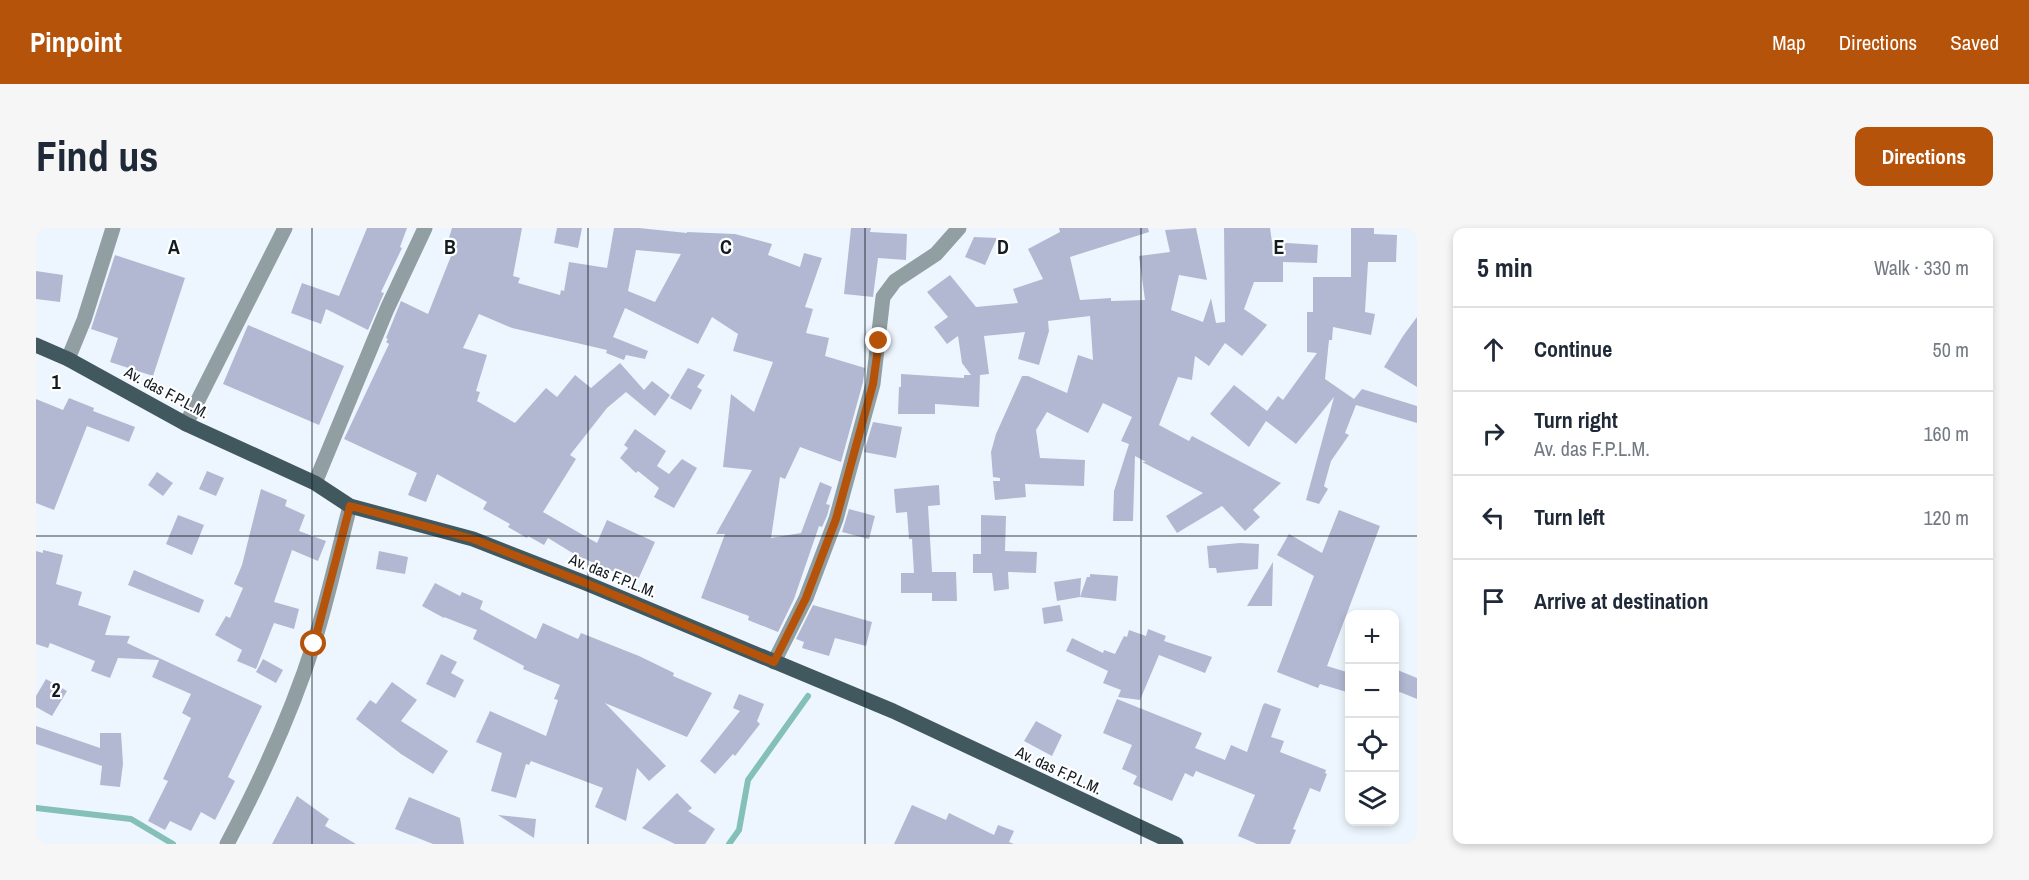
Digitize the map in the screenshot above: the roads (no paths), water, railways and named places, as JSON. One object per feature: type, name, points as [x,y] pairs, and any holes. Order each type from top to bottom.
[{"type":"main road","name":"Av. das F.P.L.M.","points":[[36,345],[68,359],[186,424],[315,483],[350,506],[473,539],[588,584],[893,711],[1176,844]]},
{"type":"street","points":[[68,359],[84,320],[112,228]]},
{"type":"street","points":[[186,424],[285,228]]},
{"type":"street","points":[[315,483],[387,309],[425,228]]},
{"type":"street","points":[[774,662],[806,598],[836,519],[873,384],[883,297],[895,281],[936,254],[959,228]]},
{"type":"street","points":[[228,844],[256,789],[314,644],[350,506]]},
{"type":"waterway","points":[[729,844],[739,830],[748,780],[808,696]]},
{"type":"waterway","points":[[36,808],[131,819],[173,844]]}]
